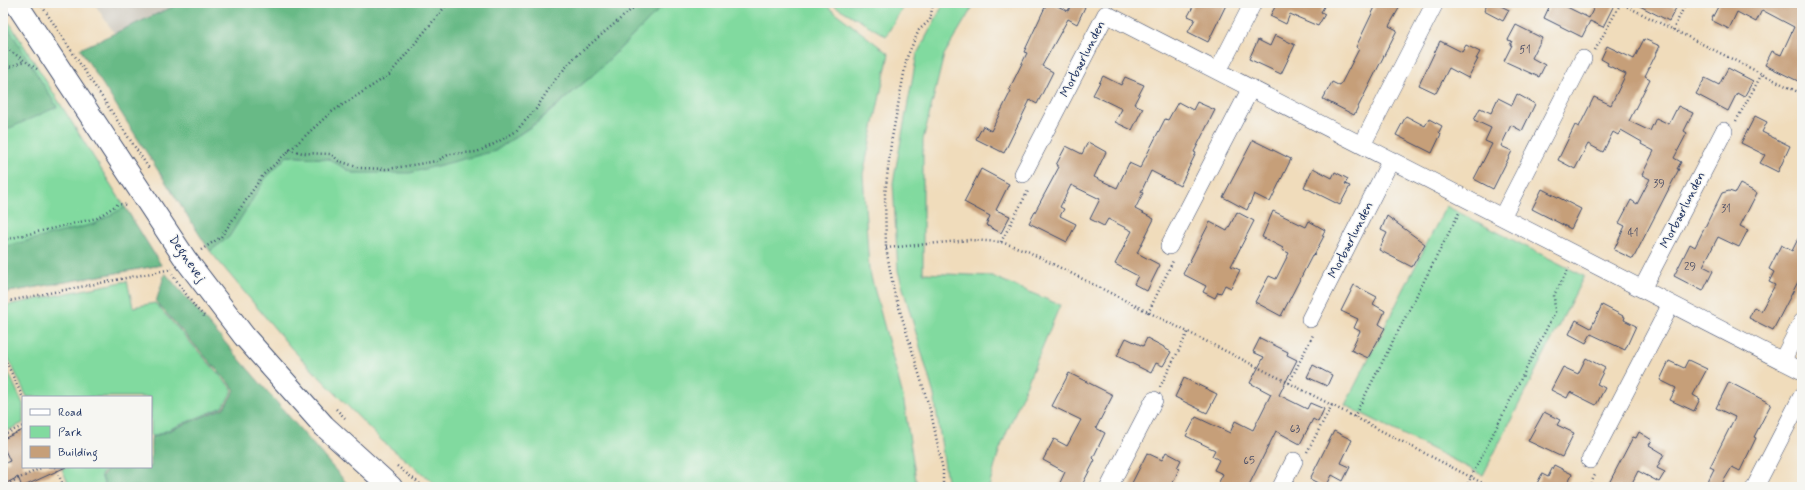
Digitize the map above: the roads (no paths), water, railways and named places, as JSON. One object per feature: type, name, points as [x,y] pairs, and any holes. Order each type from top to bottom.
[{"type":"street","name":"Degnevej","points":[[16,3],[198,252],[244,336],[324,426],[391,487]]},
{"type":"street","points":[[1218,71],[1253,3]]},
{"type":"street","points":[[1362,145],[1435,3]]},
{"type":"street","name":"Morbærlunden","points":[[1023,174],[1106,14],[1802,371]]},
{"type":"street","points":[[1502,217],[1583,59]]},
{"type":"street","points":[[1169,246],[1251,88]]},
{"type":"street","name":"Morbærlunden","points":[[1642,289],[1724,131]]},
{"type":"street","name":"Morbærlunden","points":[[1310,319],[1392,160]]},
{"type":"street","points":[[1590,460],[1670,304]]},
{"type":"street","points":[[1782,361],[1802,322]]},
{"type":"street","points":[[1755,487],[1802,396]]},
{"type":"street","points":[[1109,487],[1154,400]]},
{"type":"street","points":[[1281,487],[1294,461]]}]
